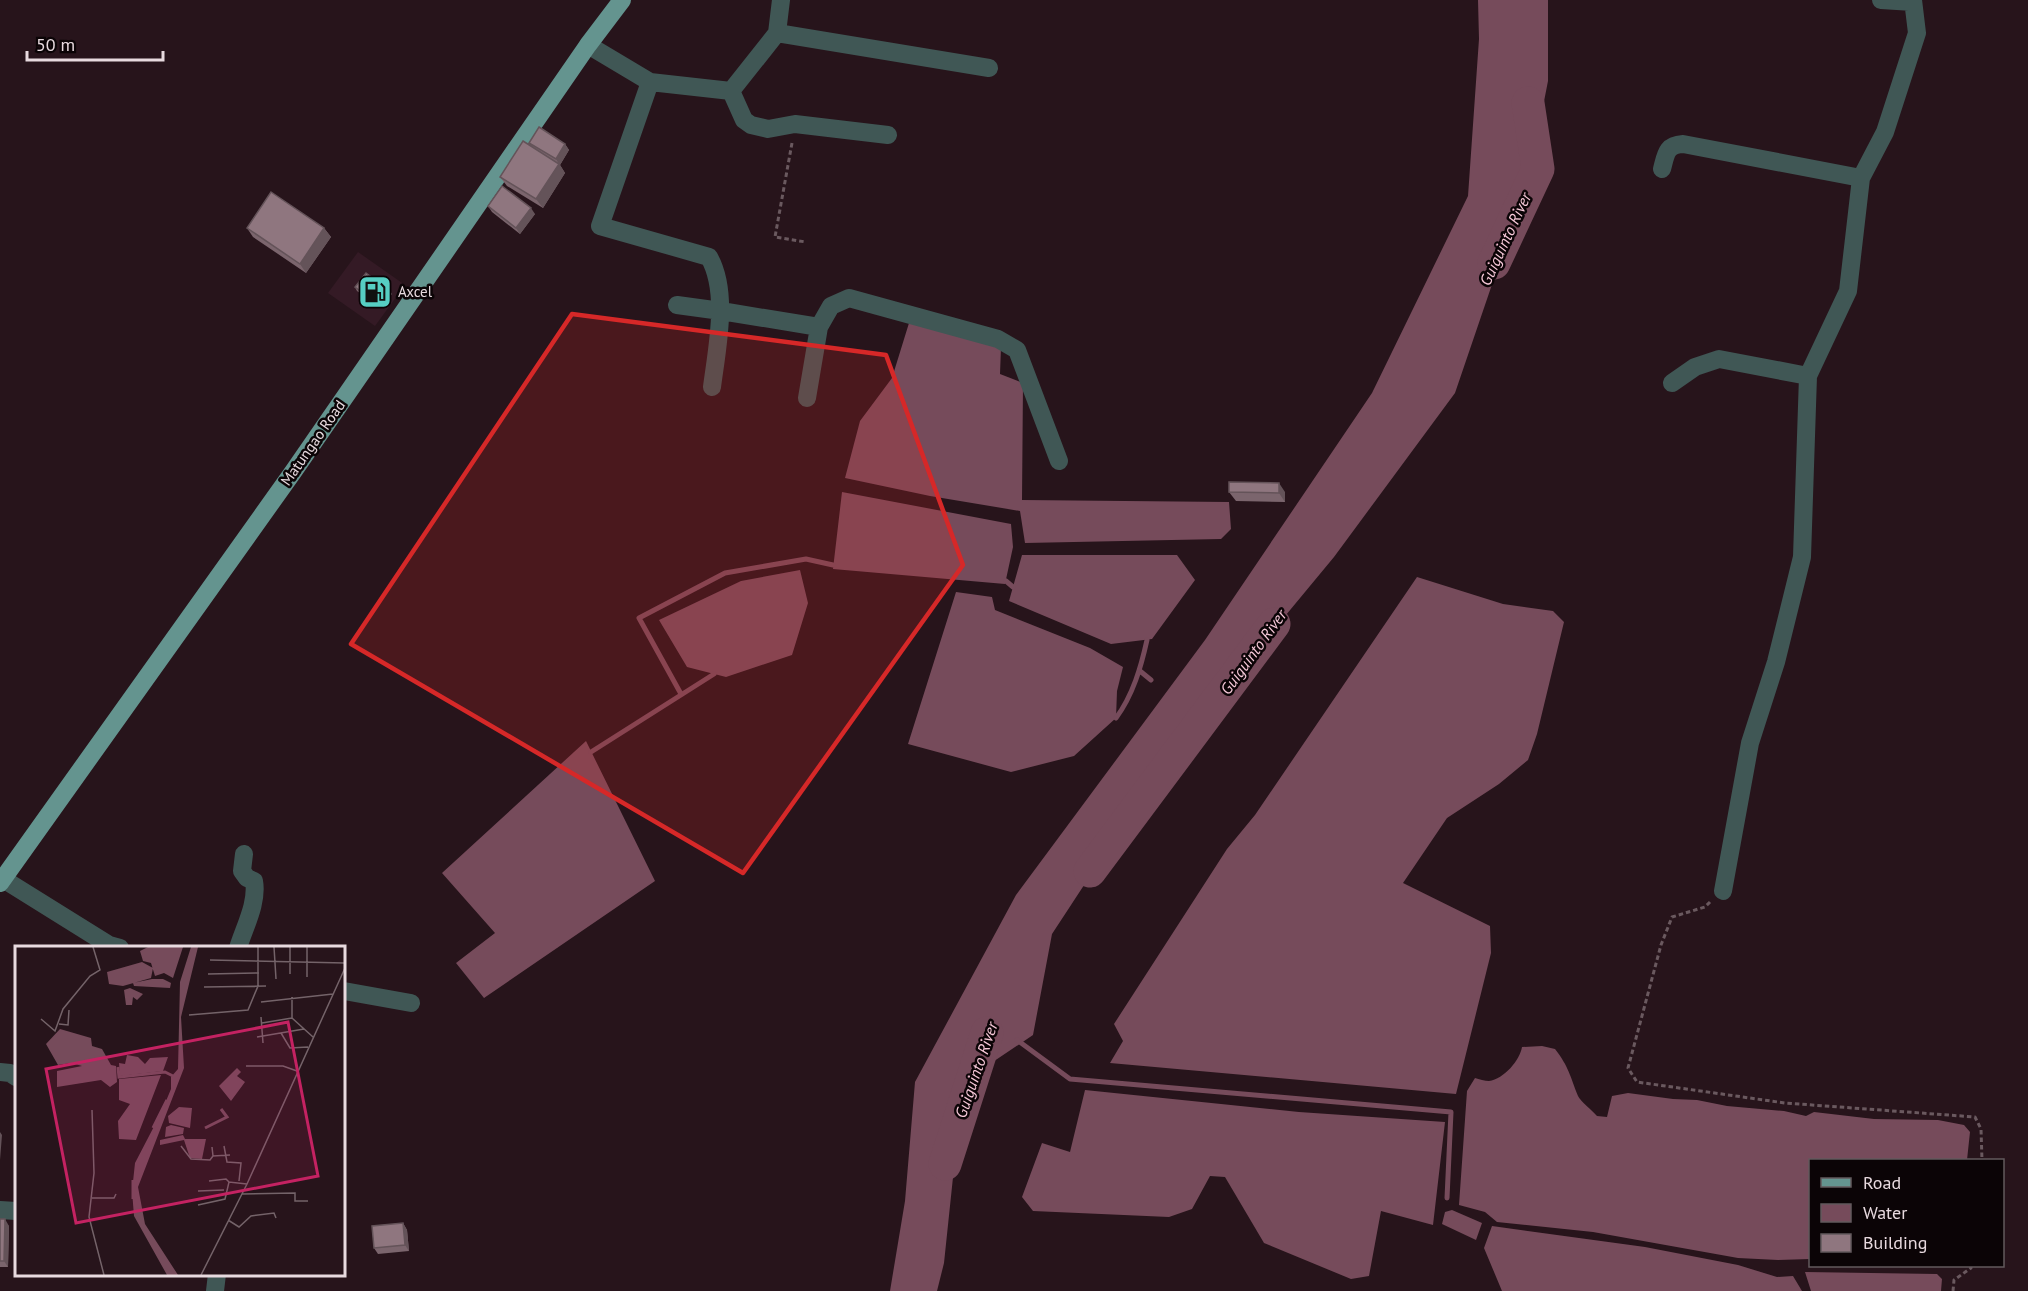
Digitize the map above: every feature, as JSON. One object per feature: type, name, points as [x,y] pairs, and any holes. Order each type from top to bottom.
[{"type":"main road","name":"Matungao Road","points":[[2,881],[293,472],[588,45],[622,0]]},
{"type":"street","points":[[731,91],[777,33],[781,0]]},
{"type":"street","points":[[1723,891],[1750,743],[1776,662],[1802,557],[1808,376],[1848,291],[1861,178],[1885,132],[1917,33],[1913,1],[1881,0]]},
{"type":"street","points":[[777,33],[989,68]]},
{"type":"street","points":[[588,45],[650,82],[731,91]]},
{"type":"street","points":[[650,82],[600,226],[709,257],[714,267],[721,311],[712,387]]},
{"type":"street","points":[[731,91],[744,120],[751,125],[768,129],[795,124],[888,135]]},
{"type":"street","points":[[1662,169],[1667,151],[1674,145],[1683,144],[1861,178]]},
{"type":"street","points":[[807,398],[819,327],[831,306],[849,298],[998,339],[1017,350],[1059,460]]},
{"type":"street","points":[[677,305],[819,327]]},
{"type":"street","points":[[1672,384],[1695,368],[1719,359],[1808,376]]},
{"type":"street","points":[[239,946],[254,899],[255,888],[254,881],[247,878],[242,871],[244,854]]},
{"type":"street","points":[[2,881],[113,946]]},
{"type":"street","points":[[345,991],[411,1003]]},
{"type":"street","points":[[0,1072],[10,1073],[15,1076]]},
{"type":"street","points":[[0,1210],[15,1211]]},
{"type":"street","points":[[215,1291],[217,1276]]},
{"type":"path","points":[[795,124],[776,237],[806,242]]},
{"type":"path","points":[[1723,891],[1704,907],[1672,917],[1660,945],[1628,1068],[1637,1082],[1785,1102],[1975,1117],[1981,1129],[1982,1159]]},
{"type":"path","points":[[1953,1291],[1954,1280],[1971,1267]]},
{"type":"highlighted area","points":[[572,314],[886,355],[963,565],[743,873],[351,644]]},
{"type":"shaded area","points":[[358,252],[405,285],[375,326],[328,293]]},
{"type":"water","points":[[1478,0],[1548,0],[1548,81],[1530,173],[1455,393],[1334,557],[1166,760],[1052,934],[1033,1035],[963,1082],[944,1263],[937,1291],[890,1291],[905,1201],[915,1082],[1016,895],[1205,640],[1372,393],[1468,196],[1479,39]]},
{"type":"water","points":[[909,323],[1001,347],[1000,374],[1023,383],[1022,500],[1229,502],[1231,529],[1221,539],[1025,543],[1020,511],[930,496],[845,478],[860,421],[892,378]]},
{"type":"water","points":[[842,492],[1011,524],[1013,547],[1005,584],[833,569]]},
{"type":"water","points":[[1022,555],[1177,555],[1195,580],[1152,639],[1111,644],[1009,601]]},
{"type":"water","points":[[800,570],[808,603],[792,655],[726,677],[687,667],[659,620],[741,581]]},
{"type":"water","points":[[1417,577],[1503,604],[1553,611],[1564,622],[1537,734],[1528,760],[1499,784],[1447,818],[1403,883],[1490,926],[1491,953],[1456,1094],[1110,1063],[1123,1041],[1114,1024],[1227,849],[1255,815]]},
{"type":"water","points":[[956,592],[992,597],[995,610],[1090,648],[1123,667],[1117,691],[1116,718],[1074,756],[1011,772],[908,744]]},
{"type":"water","points":[[586,741],[655,881],[484,998],[456,963],[495,933],[442,873]]},
{"type":"water","points":[[1542,1046],[1555,1049],[1566,1067],[1579,1098],[1597,1116],[1607,1117],[1612,1096],[1628,1093],[1784,1111],[1806,1116],[1814,1112],[1874,1119],[1938,1120],[1964,1125],[1970,1132],[1967,1159],[1809,1159],[1809,1259],[1738,1258],[1593,1232],[1497,1222],[1485,1212],[1459,1205],[1467,1091],[1475,1078],[1489,1081],[1506,1073],[1518,1058],[1522,1047]]},
{"type":"water","points":[[1085,1090],[1299,1112],[1445,1122],[1433,1225],[1381,1211],[1369,1276],[1351,1279],[1264,1243],[1225,1177],[1210,1176],[1192,1209],[1169,1217],[1033,1211],[1022,1197],[1042,1143],[1070,1152]]},
{"type":"water","points":[[1452,1210],[1482,1223],[1476,1240],[1442,1224],[1445,1212]]},
{"type":"water","points":[[1492,1226],[1645,1247],[1738,1265],[1777,1277],[1793,1276],[1802,1291],[1502,1291],[1484,1248]]},
{"type":"water","points":[[1805,1272],[1937,1274],[1942,1279],[1941,1291],[1811,1291]]},
{"type":"building","points":[[539,127],[565,144],[556,159],[529,143]]},
{"type":"building","points":[[523,141],[559,164],[536,199],[500,177]]},
{"type":"building","points":[[502,186],[531,208],[516,228],[488,206]]},
{"type":"building","points":[[271,192],[324,228],[300,264],[247,228]]},
{"type":"building","name":"Axcel","points":[[366,273],[390,291],[379,305],[355,287]]},
{"type":"building","points":[[1229,482],[1279,483],[1279,493],[1229,492]]},
{"type":"building","points":[[0,1219],[5,1219],[4,1261],[0,1261]]},
{"type":"building","points":[[403,1223],[405,1245],[374,1248],[372,1226]]},
{"type":"waterway","name":"Guiguinto River","points":[[1494,263],[1538,169],[1528,103]]},
{"type":"waterway","points":[[681,694],[639,618],[725,573],[806,559],[833,565]]},
{"type":"waterway","points":[[1006,581],[1013,587]]},
{"type":"waterway","name":"Guiguinto River","points":[[1090,871],[1274,624]]},
{"type":"waterway","points":[[1116,718],[1136,680],[1147,640]]},
{"type":"waterway","points":[[1140,671],[1151,680]]},
{"type":"waterway","points":[[591,752],[714,674]]},
{"type":"waterway","name":"Guiguinto River","points":[[945,1164],[987,1033]]},
{"type":"waterway","points":[[1017,1040],[1070,1079],[1451,1112],[1447,1198]]},
{"type":"place","name":"Axcel","points":[[375,292]]}]
